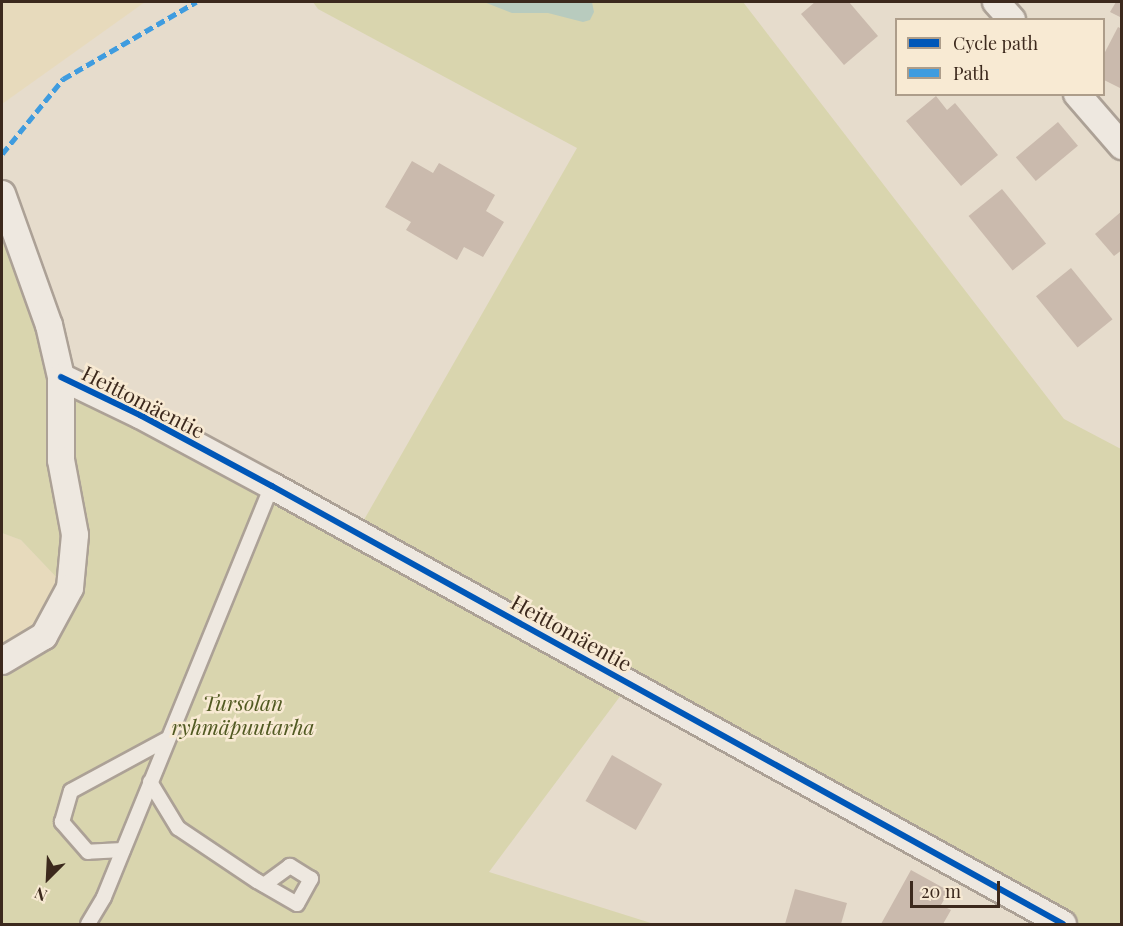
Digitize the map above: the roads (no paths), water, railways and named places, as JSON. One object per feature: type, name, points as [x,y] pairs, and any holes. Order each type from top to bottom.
[{"type":"street","points":[[996,2],[1010,18]]},
{"type":"street","points":[[1079,96],[1122,146]]},
{"type":"street","name":"Heittomäentie","points":[[2,194],[49,325],[61,377],[61,460],[75,535],[70,588],[44,636],[2,661]]},
{"type":"street","name":"Heittomäentie","points":[[61,377],[140,415],[272,486],[1063,924]]},
{"type":"lane","points":[[88,924],[104,897],[272,486]]},
{"type":"lane","points":[[123,850],[88,852],[62,822],[71,791],[167,739]]},
{"type":"lane","points":[[150,782],[178,828],[264,885]]},
{"type":"park label","name":"Tursolan ryhmäpuutarha","points":[[243,714]]}]
